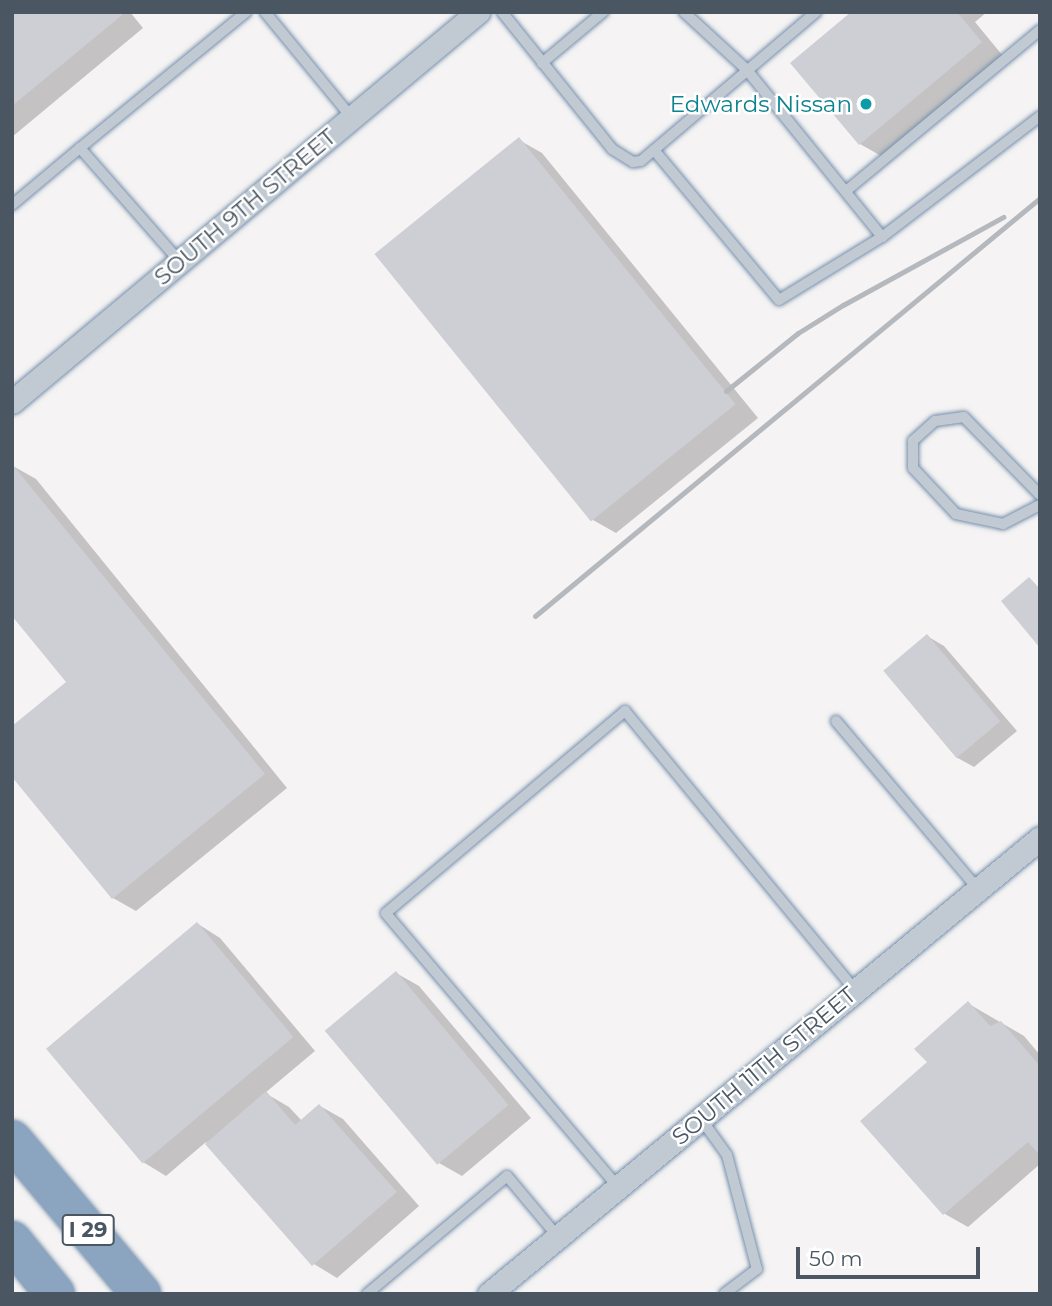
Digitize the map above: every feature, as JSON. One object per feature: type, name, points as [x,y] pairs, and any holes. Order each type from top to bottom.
[{"type":"highway","points":[[12,1127],[23,1153]]},
{"type":"highway","name":"I 29","points":[[23,1153],[141,1294]]},
{"type":"highway","points":[[12,1241],[55,1294]]},
{"type":"street","name":"SOUTH 9TH STREET","points":[[12,402],[478,12]]},
{"type":"street","name":"SOUTH 11TH STREET","points":[[489,1294],[1040,838]]},
{"type":"lane","points":[[12,205],[246,12]]},
{"type":"lane","points":[[265,12],[352,118]]},
{"type":"lane","points":[[502,12],[624,159],[641,160],[816,12]]},
{"type":"lane","points":[[542,63],[603,12]]},
{"type":"lane","points":[[684,12],[747,70],[882,237]]},
{"type":"lane","points":[[846,191],[1040,30]]},
{"type":"lane","points":[[654,150],[779,300],[882,237],[1040,116]]},
{"type":"lane","points":[[80,148],[180,262]]},
{"type":"lane","points":[[1040,495],[964,417],[936,421],[913,441],[913,468],[956,514],[1003,524],[1040,505]]},
{"type":"lane","points":[[618,1187],[386,913],[625,711],[856,990]]},
{"type":"lane","points":[[836,721],[978,889]]},
{"type":"lane","points":[[701,1119],[727,1155],[757,1269],[724,1294]]},
{"type":"lane","points":[[367,1294],[507,1176],[558,1237]]},
{"type":"building","points":[[12,12],[120,12],[122,15],[12,106]]},
{"type":"building","name":"Edwards Nissan","points":[[851,12],[957,12],[982,42],[859,145],[790,63]]},
{"type":"building","points":[[519,137],[735,404],[591,521],[374,254]]},
{"type":"building","points":[[12,464],[265,774],[112,899],[12,777],[12,726],[66,682],[12,616]]},
{"type":"building","points":[[1029,577],[1040,589],[1040,648],[1001,601]]},
{"type":"building","points":[[927,634],[1000,721],[957,758],[883,671]]},
{"type":"building","points":[[197,922],[293,1037],[143,1164],[46,1049]]},
{"type":"building","points":[[396,971],[508,1105],[437,1165],[325,1031]]},
{"type":"building","points":[[968,1001],[990,1026],[1001,1021],[1040,1066],[1040,1155],[1028,1142],[943,1215],[860,1121],[927,1062],[914,1049]]},
{"type":"building","points":[[266,1091],[295,1125],[319,1104],[397,1192],[312,1266],[205,1144]]},
{"type":"railway","points":[[535,616],[1040,198]]},
{"type":"railway","points":[[726,391],[798,333],[843,305],[1003,217]]},
{"type":"place","name":"Edwards Nissan","points":[[866,104]]}]
